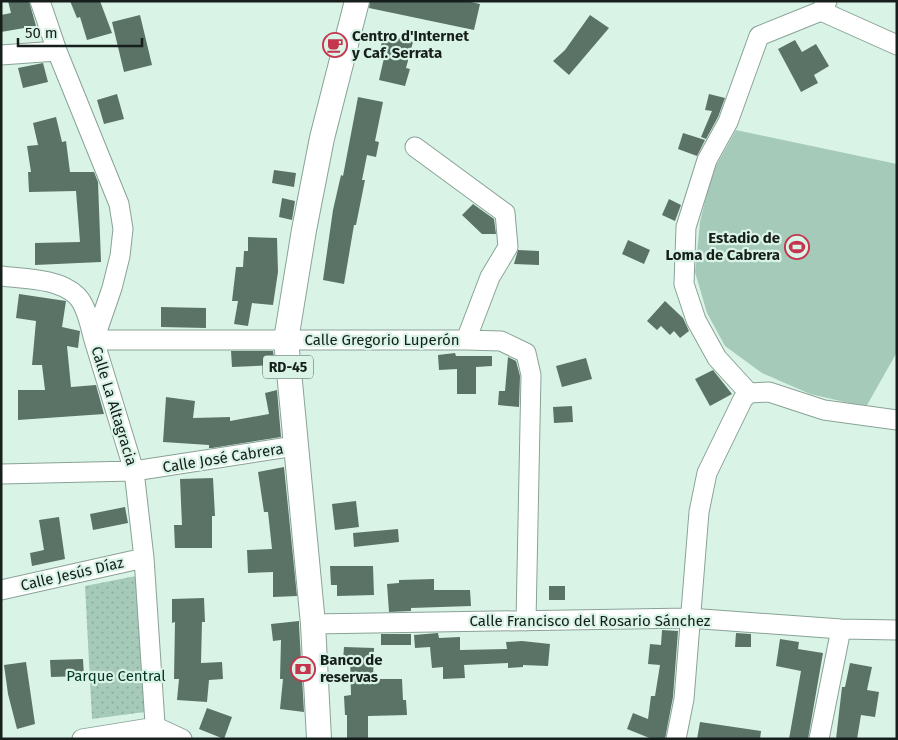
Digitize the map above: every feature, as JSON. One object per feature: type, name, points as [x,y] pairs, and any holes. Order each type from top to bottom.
[{"type":"main road","name":"RD-45","points":[[319,739],[313,624],[286,340],[304,230],[322,138],[357,1]]},
{"type":"street","name":"Calle La Altagracia","points":[[40,1],[57,51],[119,204],[123,229],[112,288],[94,340],[134,472],[144,558],[156,733]]},
{"type":"street","points":[[750,393],[717,358],[696,320],[684,284],[686,227],[707,160],[728,122],[759,36],[824,6],[897,45]]},
{"type":"street","points":[[1,55],[57,51]]},
{"type":"street","points":[[415,147],[505,213],[508,247],[490,277],[466,340]]},
{"type":"street","points":[[1,276],[63,287],[77,296],[85,309],[94,340]]},
{"type":"street","name":"Calle Gregorio Luperón","points":[[94,340],[466,340],[501,342],[526,353],[531,375],[526,620]]},
{"type":"street","points":[[676,739],[684,699],[698,512],[707,473],[728,425],[743,399],[750,393],[769,392],[824,410],[897,420]]},
{"type":"street","name":"Calle José Cabrera","points":[[1,474],[134,472],[295,446]]},
{"type":"street","name":"Calle Jesús Díaz","points":[[1,590],[144,558]]},
{"type":"street","name":"Calle Francisco del Rosario Sánchez","points":[[313,624],[690,618],[841,629],[897,630]]},
{"type":"street","points":[[819,739],[841,629]]},
{"type":"street","points":[[82,739],[156,733],[182,739]]},
{"type":"green space","name":"Estadio de Loma de Cabrera","points":[[736,130],[897,164],[897,352],[866,407],[810,394],[762,373],[725,346],[707,313],[695,272],[700,222],[712,173]]},
{"type":"green space","name":"Parque Central","points":[[136,576],[145,712],[92,719],[85,586]]},
{"type":"building","points":[[8,1],[29,1],[36,26],[1,32],[1,15],[11,13]]},
{"type":"building","points":[[70,1],[100,1],[112,33],[87,40],[80,17],[77,18]]},
{"type":"building","points":[[370,1],[466,1],[480,4],[474,30],[369,8]]},
{"type":"building","points":[[140,15],[152,65],[124,72],[112,22]]},
{"type":"building","points":[[590,15],[609,28],[569,75],[553,61],[565,50]]},
{"type":"building","points":[[384,34],[413,42],[406,68],[410,69],[405,86],[379,80],[384,58],[378,57]]},
{"type":"building","points":[[795,40],[802,52],[816,44],[829,66],[814,75],[818,83],[801,92],[778,49]]},
{"type":"building","points":[[43,63],[48,82],[23,88],[18,68]]},
{"type":"building","points":[[117,94],[124,119],[104,124],[97,100]]},
{"type":"building","points":[[709,94],[725,98],[718,117],[706,139],[701,137],[712,111],[705,110]]},
{"type":"building","points":[[358,97],[383,102],[375,141],[379,142],[376,157],[367,155],[362,180],[365,180],[356,225],[354,225],[344,284],[323,280],[333,210],[341,175],[343,176]]},
{"type":"building","points":[[56,117],[62,142],[66,141],[70,172],[94,172],[98,182],[101,262],[35,265],[35,243],[80,242],[76,191],[29,192],[28,172],[31,172],[27,146],[38,145],[33,123]]},
{"type":"building","points":[[683,133],[705,140],[697,156],[678,149]]},
{"type":"building","points":[[274,170],[296,173],[294,187],[272,183]]},
{"type":"building","points":[[282,198],[295,201],[292,220],[279,217]]},
{"type":"building","points":[[669,199],[681,205],[675,221],[662,215]]},
{"type":"building","points":[[473,204],[494,219],[496,234],[482,234],[462,215]]},
{"type":"building","points":[[248,237],[277,238],[278,272],[273,305],[252,303],[248,326],[234,324],[238,301],[232,301],[236,267],[243,267],[244,251],[248,251]]},
{"type":"building","points":[[628,240],[650,250],[644,264],[622,254]]},
{"type":"building","points":[[518,250],[539,251],[539,265],[514,264]]},
{"type":"building","points":[[19,294],[66,301],[62,327],[80,331],[78,348],[67,346],[71,387],[96,385],[104,414],[18,420],[18,390],[45,390],[42,365],[32,365],[36,321],[16,318]]},
{"type":"building","points":[[665,301],[683,318],[689,331],[680,338],[674,331],[670,335],[661,326],[657,330],[647,321]]},
{"type":"building","points":[[161,307],[206,308],[206,328],[161,327]]},
{"type":"building","points":[[231,351],[273,351],[275,365],[232,367]]},
{"type":"building","points":[[455,353],[456,356],[492,356],[492,366],[476,367],[476,394],[457,394],[457,369],[439,370],[438,355]]},
{"type":"building","points":[[508,357],[516,361],[520,376],[519,407],[498,405],[499,391],[505,391]]},
{"type":"building","points":[[586,358],[592,379],[562,387],[556,366]]},
{"type":"building","points":[[713,370],[732,394],[710,406],[695,379]]},
{"type":"building","points":[[277,390],[281,437],[212,448],[209,448],[209,445],[163,442],[166,397],[195,401],[193,418],[230,417],[230,421],[269,414],[265,393]]},
{"type":"building","points":[[572,406],[573,422],[554,423],[553,407]]},
{"type":"building","points":[[284,467],[297,596],[273,597],[273,572],[248,573],[247,550],[272,549],[268,512],[264,512],[258,472]]},
{"type":"building","points":[[213,478],[215,516],[212,516],[212,548],[175,548],[174,525],[182,525],[180,479]]},
{"type":"building","points":[[356,501],[359,527],[335,530],[332,504]]},
{"type":"building","points":[[125,507],[128,523],[93,530],[90,514]]},
{"type":"building","points":[[59,517],[65,559],[32,566],[30,553],[44,550],[39,520]]},
{"type":"building","points":[[398,529],[399,542],[354,547],[353,533]]},
{"type":"building","points":[[330,566],[373,566],[374,595],[337,596],[337,585],[331,585]]},
{"type":"building","points":[[434,579],[434,590],[470,590],[471,606],[411,608],[411,611],[389,612],[387,584],[399,583],[399,580]]},
{"type":"building","points":[[549,586],[565,586],[565,600],[549,600]]},
{"type":"building","points":[[204,598],[205,622],[202,622],[201,663],[222,662],[223,679],[209,680],[207,702],[177,700],[179,679],[174,679],[175,622],[172,623],[172,599]]},
{"type":"building","points":[[299,621],[304,712],[280,709],[283,679],[280,679],[281,640],[273,641],[271,624]]},
{"type":"building","points":[[662,630],[678,631],[673,697],[665,739],[652,739],[627,729],[633,713],[648,719],[651,696],[655,696],[660,665],[648,664],[650,644],[661,645]]},
{"type":"building","points":[[438,633],[439,638],[460,637],[460,650],[507,649],[506,642],[522,641],[550,644],[548,666],[523,665],[523,667],[508,668],[508,663],[464,665],[465,678],[443,679],[443,667],[432,668],[430,647],[415,648],[414,635]]},
{"type":"building","points":[[736,633],[751,634],[751,647],[735,647]]},
{"type":"building","points":[[381,634],[411,634],[411,645],[381,645]]},
{"type":"building","points":[[780,639],[799,642],[798,649],[823,653],[808,739],[789,739],[801,671],[776,666]]},
{"type":"building","points":[[344,647],[374,648],[373,679],[402,679],[403,700],[406,700],[407,715],[368,716],[368,738],[347,738],[347,715],[345,715],[344,696],[351,695],[350,660],[343,660]]},
{"type":"building","points":[[83,659],[84,676],[51,677],[50,660]]},
{"type":"building","points":[[26,662],[35,724],[17,729],[8,694],[4,665]]},
{"type":"building","points":[[850,663],[872,667],[867,690],[879,692],[875,717],[861,715],[857,739],[836,739],[842,687],[845,687]]},
{"type":"building","points":[[207,708],[232,717],[224,739],[199,729]]},
{"type":"building","points":[[700,722],[761,731],[760,739],[697,739]]},
{"type":"place","name":"Centro d'Internet y Caf. Serrata","points":[[335,45]]},
{"type":"place","name":"Estadio de Loma de Cabrera","points":[[797,247]]},
{"type":"place","name":"Banco de reservas","points":[[303,669]]}]
